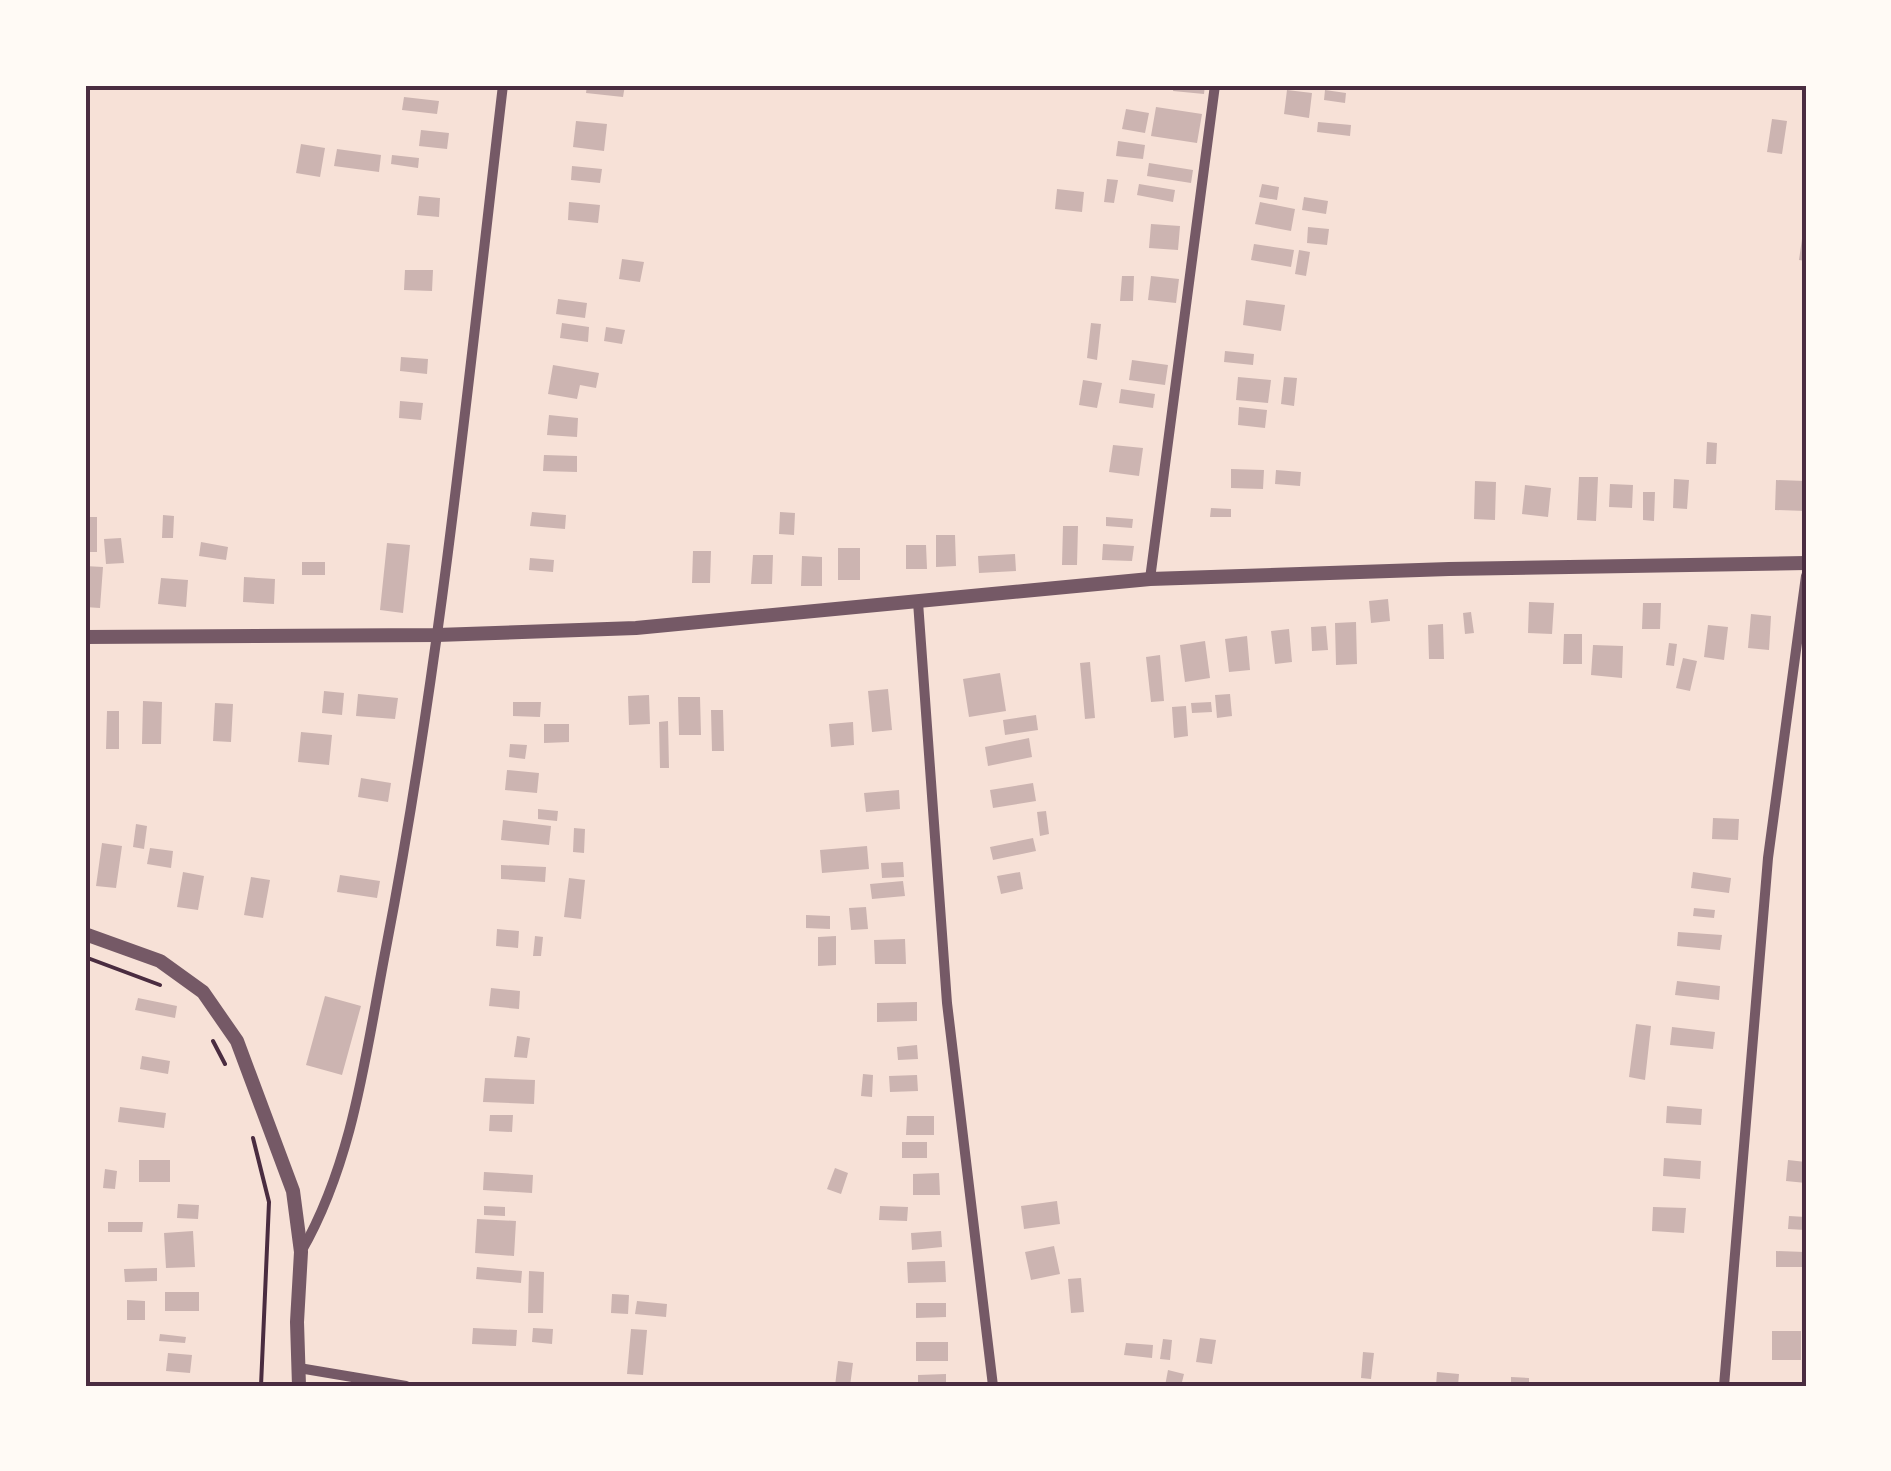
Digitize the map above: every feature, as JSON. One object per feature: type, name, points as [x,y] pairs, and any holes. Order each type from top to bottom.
[{"type":"street","points":[[300,1252],[323,1213],[336,1179],[361,1076],[403,860],[437,635],[503,85]]},
{"type":"street","points":[[1150,579],[1215,85]]},
{"type":"street","points":[[85,637],[437,635],[636,628],[1150,579],[1450,568],[1806,563]]},
{"type":"street","points":[[1724,1386],[1768,858],[1806,576]]},
{"type":"street","points":[[918,602],[947,1002],[994,1386]]},
{"type":"street","points":[[85,934],[160,961],[203,992],[236,1041],[293,1192],[300,1252],[296,1322],[299,1386]]},
{"type":"street","points":[[299,1368],[406,1386]]},
{"type":"path","points":[[85,957],[161,986]]},
{"type":"path","points":[[210,1035],[226,1066]]},
{"type":"path","points":[[252,1138],[269,1202],[261,1386]]},
{"type":"building","points":[[587,85],[625,85],[623,97],[586,93]]},
{"type":"building","points":[[1174,85],[1205,85],[1204,94],[1173,91]]},
{"type":"building","points":[[1287,90],[1312,93],[1309,118],[1284,114]]},
{"type":"building","points":[[1325,90],[1346,93],[1345,103],[1324,100]]},
{"type":"building","points":[[404,97],[439,101],[437,114],[402,110]]},
{"type":"building","points":[[1156,107],[1202,114],[1197,143],[1151,136]]},
{"type":"building","points":[[1126,109],[1149,113],[1145,133],[1122,129]]},
{"type":"building","points":[[1772,119],[1787,121],[1782,154],[1767,152]]},
{"type":"building","points":[[576,121],[607,124],[604,151],[573,147]]},
{"type":"building","points":[[1318,122],[1351,125],[1350,136],[1317,132]]},
{"type":"building","points":[[421,130],[449,133],[447,149],[419,146]]},
{"type":"building","points":[[1118,141],[1145,145],[1143,159],[1116,156]]},
{"type":"building","points":[[301,144],[325,148],[320,177],[296,173]]},
{"type":"building","points":[[337,149],[381,155],[379,172],[334,166]]},
{"type":"building","points":[[392,155],[419,158],[418,168],[391,164]]},
{"type":"building","points":[[1149,163],[1193,170],[1191,183],[1147,176]]},
{"type":"building","points":[[572,166],[602,169],[600,183],[571,180]]},
{"type":"building","points":[[1107,179],[1118,180],[1114,203],[1104,202]]},
{"type":"building","points":[[1139,184],[1175,190],[1173,202],[1137,195]]},
{"type":"building","points":[[1262,184],[1279,187],[1277,200],[1259,197]]},
{"type":"building","points":[[1057,189],[1084,192],[1082,212],[1055,209]]},
{"type":"building","points":[[419,196],[440,198],[439,217],[417,215]]},
{"type":"building","points":[[1304,197],[1328,201],[1326,214],[1302,210]]},
{"type":"building","points":[[569,202],[600,205],[598,223],[568,220]]},
{"type":"building","points":[[1260,202],[1295,209],[1291,231],[1255,224]]},
{"type":"building","points":[[1151,224],[1180,226],[1178,250],[1149,248]]},
{"type":"building","points":[[1806,225],[1806,261],[1799,260]]},
{"type":"building","points":[[1308,227],[1329,229],[1327,245],[1307,243]]},
{"type":"building","points":[[1254,244],[1294,250],[1291,267],[1251,260]]},
{"type":"building","points":[[1299,250],[1310,252],[1306,276],[1295,274]]},
{"type":"building","points":[[622,259],[644,262],[640,282],[619,279]]},
{"type":"building","points":[[405,270],[433,270],[432,291],[404,290]]},
{"type":"building","points":[[1122,276],[1134,276],[1133,301],[1120,301]]},
{"type":"building","points":[[1151,276],[1179,279],[1176,303],[1148,300]]},
{"type":"building","points":[[558,299],[587,303],[585,318],[556,314]]},
{"type":"building","points":[[1246,300],[1285,305],[1281,331],[1243,325]]},
{"type":"building","points":[[562,323],[589,327],[588,342],[560,338]]},
{"type":"building","points":[[1091,323],[1101,324],[1097,360],[1087,358]]},
{"type":"building","points":[[606,327],[625,330],[622,344],[604,341]]},
{"type":"building","points":[[1225,351],[1254,354],[1253,365],[1224,362]]},
{"type":"building","points":[[401,357],[428,359],[427,374],[400,371]]},
{"type":"building","points":[[1132,360],[1168,365],[1165,385],[1129,380]]},
{"type":"building","points":[[553,365],[599,373],[596,388],[580,385],[577,399],[548,394]]},
{"type":"building","points":[[1238,377],[1271,380],[1268,403],[1236,400]]},
{"type":"building","points":[[1284,377],[1297,378],[1294,406],[1281,404]]},
{"type":"building","points":[[1083,380],[1102,383],[1097,408],[1079,405]]},
{"type":"building","points":[[1121,389],[1155,394],[1153,408],[1119,403]]},
{"type":"building","points":[[400,401],[423,403],[421,420],[399,418]]},
{"type":"building","points":[[1239,407],[1267,410],[1265,428],[1238,425]]},
{"type":"building","points":[[549,415],[578,418],[577,437],[547,435]]},
{"type":"building","points":[[1707,442],[1717,443],[1716,464],[1706,464]]},
{"type":"building","points":[[1113,445],[1143,448],[1139,476],[1109,472]]},
{"type":"building","points":[[544,455],[577,456],[577,472],[543,471]]},
{"type":"building","points":[[1231,469],[1264,470],[1263,489],[1231,488]]},
{"type":"building","points":[[1276,470],[1301,472],[1300,486],[1275,484]]},
{"type":"building","points":[[1579,477],[1598,477],[1596,521],[1577,520]]},
{"type":"building","points":[[1674,479],[1689,480],[1687,509],[1673,508]]},
{"type":"building","points":[[1776,480],[1806,481],[1806,511],[1775,510]]},
{"type":"building","points":[[1475,481],[1496,482],[1495,520],[1474,519]]},
{"type":"building","points":[[1610,484],[1633,485],[1632,508],[1609,507]]},
{"type":"building","points":[[1525,485],[1551,488],[1548,517],[1522,514]]},
{"type":"building","points":[[1643,492],[1655,492],[1654,521],[1643,520]]},
{"type":"building","points":[[1211,508],[1231,509],[1231,517],[1210,517]]},
{"type":"building","points":[[532,512],[566,515],[565,529],[530,526]]},
{"type":"building","points":[[780,512],[795,513],[794,535],[779,534]]},
{"type":"building","points":[[163,515],[174,516],[173,538],[162,538]]},
{"type":"building","points":[[86,517],[97,517],[97,552],[86,552]]},
{"type":"building","points":[[1106,517],[1133,519],[1132,528],[1106,526]]},
{"type":"building","points":[[1063,526],[1078,526],[1077,565],[1062,565]]},
{"type":"building","points":[[936,535],[955,535],[956,566],[936,567]]},
{"type":"building","points":[[121,538],[124,563],[106,564],[104,539]]},
{"type":"building","points":[[201,542],[228,547],[226,560],[199,556]]},
{"type":"building","points":[[387,543],[410,545],[403,613],[380,610]]},
{"type":"building","points":[[1103,544],[1134,546],[1132,561],[1102,560]]},
{"type":"building","points":[[906,545],[926,545],[927,569],[906,569]]},
{"type":"building","points":[[838,548],[860,548],[860,580],[838,580]]},
{"type":"building","points":[[693,551],[711,551],[710,583],[692,583]]},
{"type":"building","points":[[1015,554],[1016,571],[979,573],[978,556]]},
{"type":"building","points":[[753,555],[773,555],[772,584],[751,584]]},
{"type":"building","points":[[802,556],[822,557],[822,586],[801,586]]},
{"type":"building","points":[[530,558],[554,560],[553,572],[529,570]]},
{"type":"building","points":[[302,562],[325,562],[325,575],[302,575]]},
{"type":"building","points":[[85,566],[103,567],[100,608],[85,607]]},
{"type":"building","points":[[244,577],[275,579],[274,604],[243,602]]},
{"type":"building","points":[[161,578],[188,580],[186,607],[158,604]]},
{"type":"building","points":[[1388,599],[1390,621],[1371,623],[1369,601]]},
{"type":"building","points":[[1529,602],[1554,603],[1552,634],[1528,633]]},
{"type":"building","points":[[1643,603],[1661,603],[1660,629],[1642,629]]},
{"type":"building","points":[[1471,612],[1474,633],[1465,634],[1463,613]]},
{"type":"building","points":[[1751,614],[1771,616],[1769,650],[1748,648]]},
{"type":"building","points":[[1356,622],[1357,664],[1336,665],[1335,623]]},
{"type":"building","points":[[1443,624],[1444,659],[1429,659],[1428,625]]},
{"type":"building","points":[[1708,625],[1728,627],[1724,660],[1704,657]]},
{"type":"building","points":[[1326,626],[1328,650],[1312,651],[1311,627]]},
{"type":"building","points":[[1289,629],[1292,662],[1275,664],[1271,631]]},
{"type":"building","points":[[1564,634],[1582,634],[1582,664],[1563,664]]},
{"type":"building","points":[[1247,636],[1250,670],[1229,672],[1225,639]]},
{"type":"building","points":[[1205,641],[1210,678],[1185,682],[1180,645]]},
{"type":"building","points":[[1669,643],[1677,644],[1674,666],[1666,665]]},
{"type":"building","points":[[1593,645],[1623,646],[1622,678],[1591,675]]},
{"type":"building","points":[[1160,655],[1164,701],[1151,702],[1146,657]]},
{"type":"building","points":[[1683,658],[1697,661],[1690,691],[1676,688]]},
{"type":"building","points":[[1090,662],[1095,718],[1085,719],[1080,663]]},
{"type":"building","points":[[1000,673],[1006,711],[969,717],[963,679]]},
{"type":"building","points":[[888,689],[892,730],[872,732],[868,691]]},
{"type":"building","points":[[324,691],[344,693],[342,715],[322,713]]},
{"type":"building","points":[[358,694],[398,698],[395,719],[356,716]]},
{"type":"building","points":[[1230,694],[1232,716],[1217,718],[1215,695]]},
{"type":"building","points":[[649,695],[650,724],[629,725],[628,696]]},
{"type":"building","points":[[678,697],[700,697],[701,735],[679,735]]},
{"type":"building","points":[[143,701],[162,702],[161,744],[142,744]]},
{"type":"building","points":[[513,702],[541,702],[540,717],[513,716]]},
{"type":"building","points":[[1211,702],[1212,712],[1192,713],[1191,703]]},
{"type":"building","points":[[215,703],[233,704],[231,742],[213,741]]},
{"type":"building","points":[[1186,706],[1188,736],[1174,738],[1172,707]]},
{"type":"building","points":[[711,710],[723,710],[724,751],[712,751]]},
{"type":"building","points":[[107,711],[119,711],[119,749],[106,749]]},
{"type":"building","points":[[1036,715],[1038,730],[1005,735],[1003,720]]},
{"type":"building","points":[[668,721],[669,768],[660,768],[659,722]]},
{"type":"building","points":[[853,722],[854,745],[831,747],[829,724]]},
{"type":"building","points":[[544,724],[569,724],[569,742],[544,743]]},
{"type":"building","points":[[301,732],[332,735],[329,765],[298,762]]},
{"type":"building","points":[[1029,738],[1032,757],[988,766],[985,747]]},
{"type":"building","points":[[510,744],[527,745],[525,759],[509,757]]},
{"type":"building","points":[[507,770],[539,773],[537,793],[505,790]]},
{"type":"building","points":[[361,778],[391,783],[388,802],[358,797]]},
{"type":"building","points":[[1033,783],[1036,801],[993,808],[990,790]]},
{"type":"building","points":[[899,790],[900,809],[866,812],[864,793]]},
{"type":"building","points":[[538,809],[558,811],[557,821],[538,819]]},
{"type":"building","points":[[1046,811],[1049,834],[1040,836],[1037,812]]},
{"type":"building","points":[[1713,818],[1739,819],[1738,840],[1712,839]]},
{"type":"building","points":[[503,820],[551,826],[549,845],[501,840]]},
{"type":"building","points":[[136,824],[147,826],[144,849],[133,847]]},
{"type":"building","points":[[574,828],[585,829],[584,853],[573,852]]},
{"type":"building","points":[[1033,838],[1036,851],[993,860],[990,847]]},
{"type":"building","points":[[102,843],[122,846],[116,888],[96,886]]},
{"type":"building","points":[[867,846],[869,869],[822,873],[820,850]]},
{"type":"building","points":[[150,848],[173,851],[171,868],[147,864]]},
{"type":"building","points":[[903,862],[904,877],[882,878],[881,863]]},
{"type":"building","points":[[501,865],[546,867],[545,882],[501,879]]},
{"type":"building","points":[[183,872],[204,876],[198,910],[177,907]]},
{"type":"building","points":[[1020,872],[1023,889],[1001,894],[997,876]]},
{"type":"building","points":[[1693,872],[1731,878],[1729,893],[1691,888]]},
{"type":"building","points":[[340,875],[380,881],[377,898],[337,892]]},
{"type":"building","points":[[251,877],[270,880],[263,918],[244,915]]},
{"type":"building","points":[[569,878],[585,880],[581,919],[564,917]]},
{"type":"building","points":[[903,881],[905,896],[872,899],[870,884]]},
{"type":"building","points":[[866,907],[868,929],[851,930],[849,908]]},
{"type":"building","points":[[1694,908],[1715,910],[1714,918],[1693,916]]},
{"type":"building","points":[[806,915],[830,916],[830,929],[806,928]]},
{"type":"building","points":[[497,929],[519,931],[518,948],[496,946]]},
{"type":"building","points":[[1678,932],[1722,935],[1720,950],[1677,946]]},
{"type":"building","points":[[535,936],[543,937],[541,956],[533,956]]},
{"type":"building","points":[[836,936],[836,965],[818,966],[818,937]]},
{"type":"building","points":[[905,939],[906,964],[875,964],[874,940]]},
{"type":"building","points":[[1677,981],[1720,986],[1719,1000],[1675,995]]},
{"type":"building","points":[[491,988],[520,991],[519,1009],[489,1006]]},
{"type":"building","points":[[325,996],[361,1006],[342,1075],[306,1065]]},
{"type":"building","points":[[138,998],[177,1006],[175,1018],[135,1010]]},
{"type":"building","points":[[917,1002],[917,1021],[877,1022],[877,1003]]},
{"type":"building","points":[[1636,1024],[1651,1026],[1645,1080],[1629,1077]]},
{"type":"building","points":[[1672,1027],[1715,1032],[1713,1049],[1670,1045]]},
{"type":"building","points":[[517,1036],[530,1038],[527,1058],[514,1057]]},
{"type":"building","points":[[917,1045],[918,1059],[898,1060],[897,1047]]},
{"type":"building","points":[[142,1056],[170,1061],[168,1074],[140,1069]]},
{"type":"building","points":[[863,1074],[873,1075],[872,1097],[861,1096]]},
{"type":"building","points":[[917,1075],[918,1091],[890,1092],[889,1076]]},
{"type":"building","points":[[485,1078],[535,1080],[534,1104],[483,1102]]},
{"type":"building","points":[[1667,1106],[1702,1109],[1701,1125],[1666,1123]]},
{"type":"building","points":[[120,1107],[166,1113],[164,1128],[118,1122]]},
{"type":"building","points":[[490,1115],[513,1115],[512,1132],[489,1131]]},
{"type":"building","points":[[907,1116],[934,1116],[934,1135],[906,1135]]},
{"type":"building","points":[[902,1142],[927,1142],[927,1158],[902,1158]]},
{"type":"building","points":[[1664,1158],[1701,1161],[1700,1179],[1663,1176]]},
{"type":"building","points":[[139,1160],[170,1160],[170,1182],[139,1182]]},
{"type":"building","points":[[1788,1160],[1806,1162],[1806,1183],[1786,1181]]},
{"type":"building","points":[[835,1168],[848,1173],[841,1194],[827,1189]]},
{"type":"building","points":[[105,1169],[117,1171],[115,1189],[103,1188]]},
{"type":"building","points":[[484,1172],[533,1175],[532,1193],[483,1190]]},
{"type":"building","points":[[939,1173],[940,1195],[913,1195],[913,1174]]},
{"type":"building","points":[[1057,1201],[1060,1224],[1024,1229],[1021,1206]]},
{"type":"building","points":[[178,1204],[199,1205],[198,1219],[177,1218]]},
{"type":"building","points":[[484,1206],[505,1207],[505,1216],[484,1215]]},
{"type":"building","points":[[880,1206],[908,1207],[907,1221],[879,1220]]},
{"type":"building","points":[[1653,1207],[1686,1208],[1684,1233],[1652,1231]]},
{"type":"building","points":[[1789,1216],[1806,1217],[1806,1230],[1788,1229]]},
{"type":"building","points":[[477,1219],[516,1221],[514,1256],[475,1253]]},
{"type":"building","points":[[108,1222],[143,1222],[142,1232],[108,1232]]},
{"type":"building","points":[[193,1231],[195,1267],[166,1268],[164,1233]]},
{"type":"building","points":[[941,1231],[942,1247],[912,1250],[911,1233]]},
{"type":"building","points":[[1054,1246],[1060,1274],[1031,1280],[1025,1252]]},
{"type":"building","points":[[1776,1251],[1805,1252],[1804,1267],[1776,1267]]},
{"type":"building","points":[[945,1261],[946,1282],[908,1283],[907,1262]]},
{"type":"building","points":[[477,1267],[522,1271],[521,1283],[476,1279]]},
{"type":"building","points":[[157,1268],[157,1281],[125,1282],[124,1269]]},
{"type":"building","points":[[529,1271],[544,1272],[543,1313],[528,1313]]},
{"type":"building","points":[[1081,1278],[1084,1312],[1071,1313],[1068,1279]]},
{"type":"building","points":[[165,1292],[199,1292],[199,1311],[165,1311]]},
{"type":"building","points":[[612,1294],[629,1295],[628,1314],[611,1313]]},
{"type":"building","points":[[127,1300],[145,1301],[145,1320],[127,1320]]},
{"type":"building","points":[[637,1301],[667,1304],[666,1317],[635,1314]]},
{"type":"building","points":[[916,1303],[946,1303],[946,1317],[916,1318]]},
{"type":"building","points":[[473,1328],[517,1330],[516,1346],[472,1344]]},
{"type":"building","points":[[533,1328],[553,1329],[552,1344],[532,1342]]},
{"type":"building","points":[[631,1329],[647,1330],[643,1375],[627,1374]]},
{"type":"building","points":[[1772,1331],[1801,1331],[1801,1360],[1772,1360]]},
{"type":"building","points":[[160,1334],[186,1337],[185,1343],[159,1341]]},
{"type":"building","points":[[1200,1338],[1216,1340],[1212,1364],[1196,1362]]},
{"type":"building","points":[[1163,1339],[1172,1340],[1170,1360],[1160,1359]]},
{"type":"building","points":[[916,1342],[948,1342],[948,1361],[916,1361]]},
{"type":"building","points":[[1126,1343],[1153,1345],[1152,1358],[1124,1355]]},
{"type":"building","points":[[1363,1352],[1374,1353],[1371,1379],[1361,1378]]},
{"type":"building","points":[[168,1353],[192,1355],[190,1373],[166,1371]]},
{"type":"building","points":[[838,1361],[853,1363],[850,1386],[835,1386]]},
{"type":"building","points":[[1168,1370],[1184,1374],[1181,1386],[1165,1386]]},
{"type":"building","points":[[1437,1372],[1459,1374],[1458,1386],[1436,1386]]},
{"type":"building","points":[[946,1374],[946,1386],[918,1386],[918,1375]]},
{"type":"building","points":[[1511,1377],[1529,1378],[1529,1386],[1511,1386]]}]
